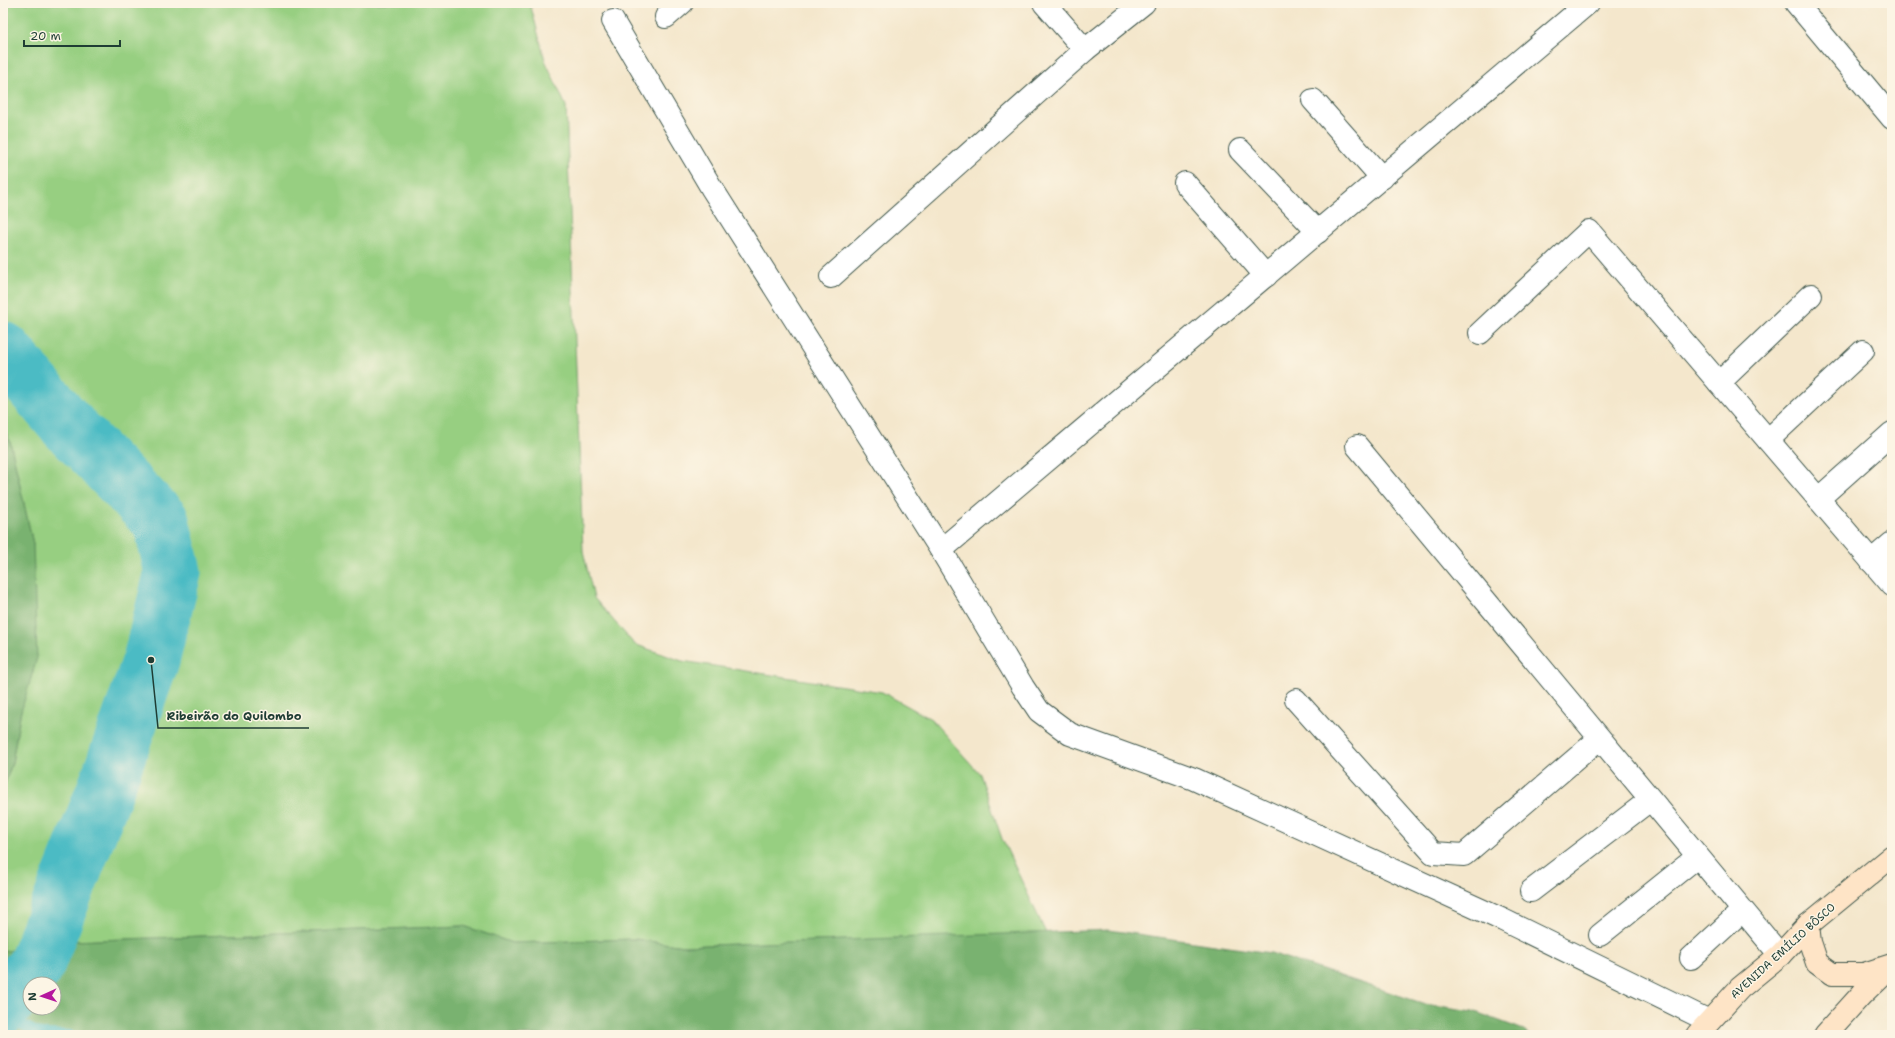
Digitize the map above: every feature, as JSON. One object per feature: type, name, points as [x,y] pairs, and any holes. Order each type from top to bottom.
[{"type":"main road","name":"AVENIDA EMÍLIO BÔSCO","points":[[1703,1028],[1740,988],[1780,955],[1808,925],[1892,856]]},
{"type":"main road","points":[[1808,925],[1810,942],[1817,963],[1832,974],[1864,974],[1892,965]]},
{"type":"main road","points":[[1825,1035],[1862,994],[1892,965]]},
{"type":"street","points":[[1044,3],[1085,50]]},
{"type":"street","points":[[831,277],[1085,50],[1144,3]]},
{"type":"street","points":[[941,550],[1588,3]]},
{"type":"street","points":[[1796,3],[1892,118]]},
{"type":"street","points":[[613,21],[710,188],[941,550],[1023,687],[1039,710],[1070,734],[1194,778],[1503,920],[1703,1028]]},
{"type":"street","points":[[1313,100],[1382,178]]},
{"type":"street","points":[[1240,150],[1318,232]]},
{"type":"street","points":[[1186,183],[1266,276]]},
{"type":"street","points":[[1480,333],[1589,231],[1892,585]]},
{"type":"street","points":[[1719,383],[1811,295]]},
{"type":"street","points":[[1768,440],[1863,350]]},
{"type":"street","points":[[1818,499],[1892,433]]},
{"type":"street","points":[[1357,446],[1780,955]]},
{"type":"street","points":[[1871,561],[1892,543]]},
{"type":"street","points":[[1296,700],[1432,853],[1464,855],[1599,739]]},
{"type":"street","points":[[1531,891],[1650,800]]},
{"type":"street","points":[[1600,935],[1697,857]]},
{"type":"street","points":[[1691,958],[1742,911]]},
{"type":"green space","points":[[3,3],[530,3],[545,60],[566,106],[583,551],[594,598],[634,644],[682,661],[882,692],[931,719],[980,774],[1002,839],[1046,933],[683,946],[635,939],[512,943],[464,926],[48,942],[3,952],[3,789],[12,763],[20,715],[33,544],[10,441],[3,426]]},
{"type":"green space","points":[[3,426],[10,441],[33,544],[37,658],[20,715],[12,763],[3,789]]},
{"type":"green space","points":[[464,926],[512,943],[635,939],[683,946],[1109,930],[1271,953],[1425,1004],[1473,1011],[1521,1029],[1529,1035],[3,1035],[3,952],[48,942]]},
{"type":"waterway","points":[[3,350],[65,423],[161,521],[173,572],[151,660],[107,785],[36,965],[3,1006]]},
{"type":"waterway","points":[[3,1015],[40,1034],[70,1035]]},
{"type":"place","name":"Ribeirão do Quilombo","points":[[151,660]]}]
